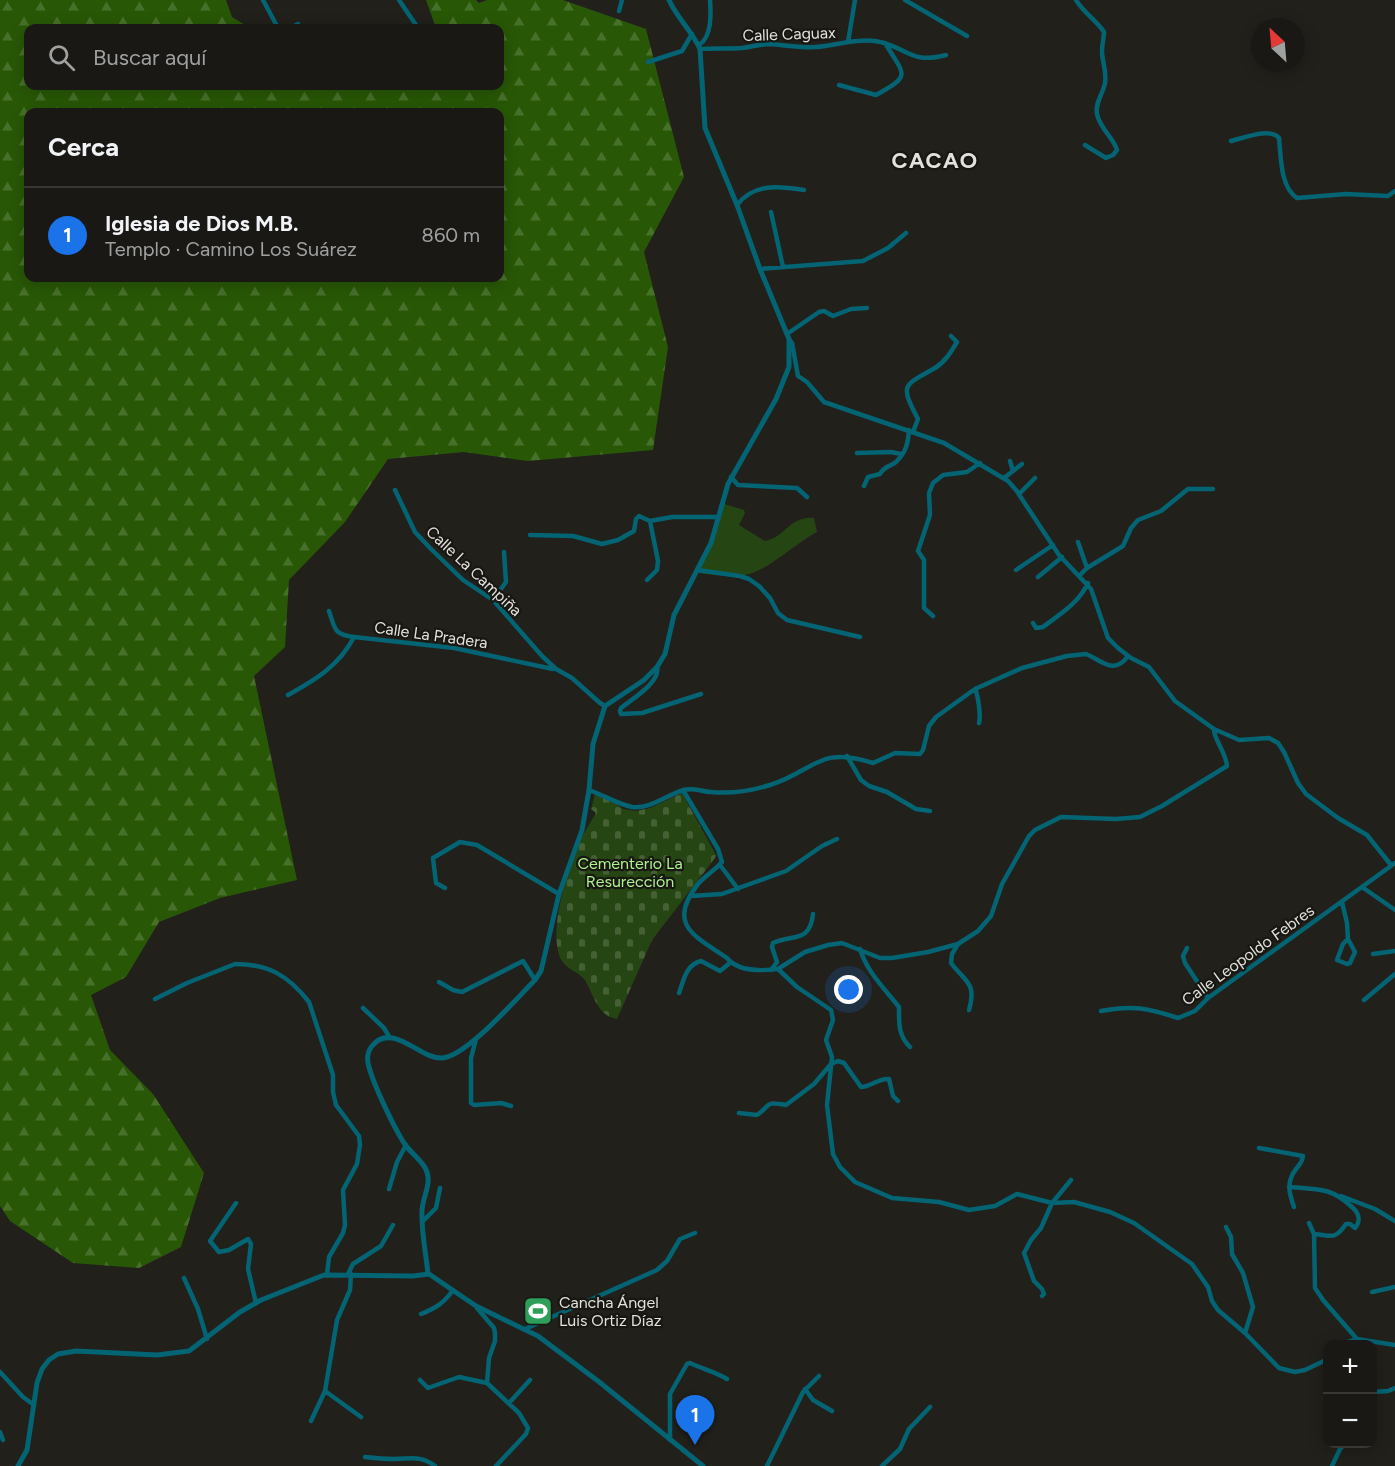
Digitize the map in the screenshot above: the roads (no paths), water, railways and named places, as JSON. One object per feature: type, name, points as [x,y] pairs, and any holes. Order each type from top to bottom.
[{"type":"street","points":[[263,0],[276,24]]},
{"type":"street","points":[[399,0],[415,24]]},
{"type":"street","points":[[619,11],[622,0]]},
{"type":"street","points":[[669,0],[699,47],[705,128],[789,339],[798,376],[807,382],[824,402],[944,443],[1004,478],[1019,494],[1062,557],[1088,584],[1108,638],[1128,656],[1149,667],[1175,701],[1214,729],[1239,740],[1269,738],[1278,743],[1306,794],[1367,836],[1393,864]]},
{"type":"street","points":[[699,47],[706,39],[711,16],[710,0]]},
{"type":"street","points":[[848,42],[855,0]]},
{"type":"street","points":[[905,0],[967,36]]},
{"type":"street","points":[[1076,0],[1083,12],[1098,23],[1104,32],[1102,52],[1107,73],[1105,86],[1097,103],[1097,113],[1101,125],[1115,143],[1117,150],[1106,158],[1085,145]]},
{"type":"street","points":[[648,62],[682,51],[692,34]]},
{"type":"street","name":"Calle Caguax","points":[[699,47],[744,48],[767,44],[801,48],[837,46],[848,42],[873,40],[921,59],[946,55]]},
{"type":"street","points":[[839,86],[876,95],[898,82],[902,77],[901,69],[885,43]]},
{"type":"street","points":[[1231,141],[1270,133],[1277,135],[1286,182],[1289,191],[1297,198],[1346,194],[1388,196],[1395,191]]},
{"type":"street","points":[[737,205],[745,195],[769,187],[779,186],[804,190]]},
{"type":"street","points":[[771,212],[783,267]]},
{"type":"street","points":[[760,270],[863,261],[888,248],[906,233]]},
{"type":"street","points":[[428,1274],[422,1210],[429,1179],[425,1168],[406,1145],[388,1111],[368,1063],[368,1053],[381,1039],[390,1038],[403,1041],[431,1057],[442,1058],[455,1055],[476,1039],[535,980],[543,964],[559,894],[582,830],[590,790],[593,744],[605,705],[644,680],[657,667],[665,654],[674,615],[711,543],[731,477],[776,399],[786,376],[789,367],[789,339],[824,310],[833,316],[851,309],[867,308]]},
{"type":"street","points":[[864,486],[868,477],[880,474],[883,468],[895,462],[908,446],[911,431],[918,418],[907,398],[907,387],[914,378],[945,360],[957,342],[951,336]]},
{"type":"street","points":[[857,453],[901,454]]},
{"type":"street","points":[[1010,461],[1013,471]]},
{"type":"street","points":[[933,616],[924,608],[924,560],[918,551],[930,515],[929,493],[933,483],[943,475],[968,472],[980,463]]},
{"type":"street","points":[[1004,478],[1022,464]]},
{"type":"street","points":[[731,477],[738,485],[798,488],[807,497]]},
{"type":"street","points":[[1019,494],[1035,478]]},
{"type":"street","points":[[1080,575],[1087,568],[1123,546],[1131,528],[1138,520],[1161,511],[1188,489],[1213,489]]},
{"type":"street","name":"Calle La Campiña","points":[[395,490],[415,532],[463,580],[493,600],[556,669],[572,678],[605,705]]},
{"type":"street","points":[[530,535],[573,536],[602,544],[630,535],[634,531],[636,519],[639,516],[650,521],[672,517],[718,517]]},
{"type":"street","points":[[647,580],[657,570],[658,561],[650,521]]},
{"type":"street","points":[[1078,542],[1087,568]]},
{"type":"street","points":[[1016,570],[1053,545]]},
{"type":"street","points":[[493,600],[506,582],[504,552]]},
{"type":"street","points":[[1038,577],[1062,557]]},
{"type":"street","points":[[697,570],[749,579],[759,586],[770,598],[777,613],[787,620],[860,637]]},
{"type":"street","points":[[1033,623],[1036,628],[1043,627],[1077,601],[1088,584]]},
{"type":"street","points":[[329,611],[336,632],[342,636],[354,638]]},
{"type":"street","name":"Calle La Pradera","points":[[288,695],[323,675],[349,648],[354,638],[454,648],[556,669]]},
{"type":"street","points":[[590,790],[633,807],[646,806],[683,790],[745,792],[772,785],[823,759],[834,756],[852,756],[873,763],[895,753],[920,754],[929,726],[936,717],[975,689],[1022,668],[1067,656],[1086,654],[1102,664],[1112,666],[1124,662],[1128,656]]},
{"type":"street","points":[[657,667],[659,673],[657,677],[621,708],[621,714],[642,713],[701,694]]},
{"type":"street","points":[[975,689],[977,703],[981,710],[979,723]]},
{"type":"street","points":[[683,790],[718,849],[722,862],[699,883],[683,913],[686,926],[696,937],[743,968],[778,969],[805,952],[842,943],[880,957],[892,958],[958,944],[978,930],[991,916],[1002,884],[1029,836],[1035,830],[1061,817],[1116,819],[1140,817],[1227,766],[1226,756],[1214,729]]},
{"type":"street","points":[[847,756],[861,780],[869,786],[887,792],[916,808],[930,811]]},
{"type":"street","points":[[691,896],[722,894],[786,871],[822,846],[837,839]]},
{"type":"street","points":[[445,888],[436,883],[433,858],[460,842],[477,845],[559,894]]},
{"type":"street","name":"Calle Leopoldo Febres","points":[[1101,1011],[1115,1008],[1148,1008],[1178,1018],[1195,1011],[1208,998],[1393,864]]},
{"type":"street","points":[[720,865],[738,889]]},
{"type":"street","points":[[1362,887],[1395,910]]},
{"type":"street","points":[[1342,902],[1348,939],[1355,952],[1350,963],[1347,964],[1337,960],[1348,939]]},
{"type":"street","points":[[771,970],[777,962],[772,948],[773,943],[784,938],[804,935],[812,924],[813,915]]},
{"type":"street","points":[[958,944],[952,954],[951,963],[969,981],[973,991],[969,1010]]},
{"type":"street","points":[[1187,948],[1184,956],[1185,963],[1208,998]]},
{"type":"street","points":[[860,949],[864,962],[873,976],[899,1007],[899,1023],[903,1039],[910,1047]]},
{"type":"street","points":[[1373,954],[1395,951]]},
{"type":"street","points":[[439,982],[462,992],[523,961],[535,980]]},
{"type":"street","points":[[679,993],[686,971],[692,963],[701,961],[720,971],[731,962]]},
{"type":"street","points":[[155,999],[187,983],[235,964],[267,967],[287,979],[309,1002],[333,1075],[336,1105],[359,1136],[360,1145],[357,1164],[343,1190],[345,1225],[329,1257],[327,1275]]},
{"type":"street","points":[[778,969],[797,987],[831,1010],[833,1020],[826,1040],[832,1057],[827,1105],[833,1154],[840,1167],[855,1182],[892,1198],[939,1202],[969,1209],[995,1206],[1017,1194],[1052,1203],[1074,1202],[1110,1212],[1134,1223],[1192,1264],[1208,1287],[1212,1301],[1218,1310],[1245,1333],[1279,1368],[1295,1372],[1323,1361]]},
{"type":"street","points":[[1364,1000],[1395,974]]},
{"type":"street","points":[[363,1008],[384,1028],[390,1038]]},
{"type":"street","points":[[476,1039],[471,1058],[471,1103],[474,1105],[501,1103],[511,1106]]},
{"type":"street","points":[[739,1113],[760,1114],[765,1105],[771,1102],[786,1105],[814,1084],[831,1064],[838,1061],[844,1063],[861,1087],[881,1079],[889,1080],[893,1096],[898,1101]]},
{"type":"street","points":[[389,1189],[397,1162],[406,1145]]},
{"type":"street","points":[[1259,1148],[1303,1156],[1302,1162],[1290,1178],[1289,1187],[1294,1207]]},
{"type":"street","points":[[1042,1296],[1044,1294],[1042,1289],[1034,1281],[1024,1253],[1041,1228],[1052,1203],[1071,1180]]},
{"type":"street","points":[[1289,1187],[1322,1190],[1339,1195],[1375,1209],[1395,1221]]},
{"type":"street","points":[[423,1221],[436,1208],[440,1188]]},
{"type":"street","points":[[1314,1234],[1333,1237],[1339,1234],[1346,1224],[1356,1228],[1358,1226],[1359,1218],[1356,1211],[1339,1195]]},
{"type":"street","points":[[236,1203],[210,1241],[219,1252],[229,1250],[248,1239],[251,1244],[248,1269],[256,1303]]},
{"type":"street","points":[[1309,1223],[1314,1234],[1315,1288],[1358,1338]]},
{"type":"street","points":[[312,1421],[325,1391],[337,1320],[350,1290],[350,1274],[353,1264],[381,1246],[393,1225]]},
{"type":"street","points":[[1226,1227],[1231,1237],[1232,1254],[1243,1273],[1253,1307],[1245,1333]]},
{"type":"street","points":[[525,1329],[657,1270],[667,1261],[680,1239],[695,1233]]},
{"type":"street","points":[[18,1466],[27,1450],[42,1369],[58,1354],[76,1351],[157,1355],[189,1351],[240,1312],[256,1303],[327,1275],[413,1276],[428,1274],[476,1306],[525,1329],[598,1381],[703,1466]]},
{"type":"street","points":[[184,1278],[198,1309],[207,1339]]},
{"type":"street","points":[[1372,1292],[1395,1287]]},
{"type":"street","points":[[421,1314],[437,1308],[446,1301],[453,1290]]},
{"type":"street","points":[[476,1306],[494,1328],[495,1341],[489,1358],[487,1383]]},
{"type":"street","points":[[1353,1340],[1358,1338],[1395,1345]]},
{"type":"street","points":[[670,1440],[670,1394],[687,1364],[690,1363],[728,1379]]},
{"type":"street","points":[[1,1375],[22,1397],[35,1406]]},
{"type":"street","points":[[767,1466],[805,1389],[819,1376]]},
{"type":"street","points":[[420,1380],[428,1388],[459,1377],[487,1383],[519,1413],[528,1428],[526,1434],[496,1466]]},
{"type":"street","points":[[508,1403],[530,1380]]},
{"type":"street","points":[[1377,1392],[1395,1388]]},
{"type":"street","points":[[805,1389],[813,1400],[832,1411]]},
{"type":"street","points":[[325,1391],[362,1417]]},
{"type":"street","points":[[882,1466],[900,1449],[909,1429],[930,1407]]},
{"type":"street","points":[[0,1432],[3,1440]]},
{"type":"street","points":[[1332,1466],[1341,1448]]},
{"type":"street","points":[[365,1457],[394,1459],[415,1457],[435,1466]]},
{"type":"place","name":"Cancha Ángel Luis Ortiz Díaz","points":[[538,1311]]},
{"type":"place","name":"Iglesia de Dios M.B.","points":[[695,1445]]},
{"type":"district","name":"CACAO","points":[[935,160]]},
{"type":"park label","name":"Cementerio La Resurección","points":[[630,872]]}]
